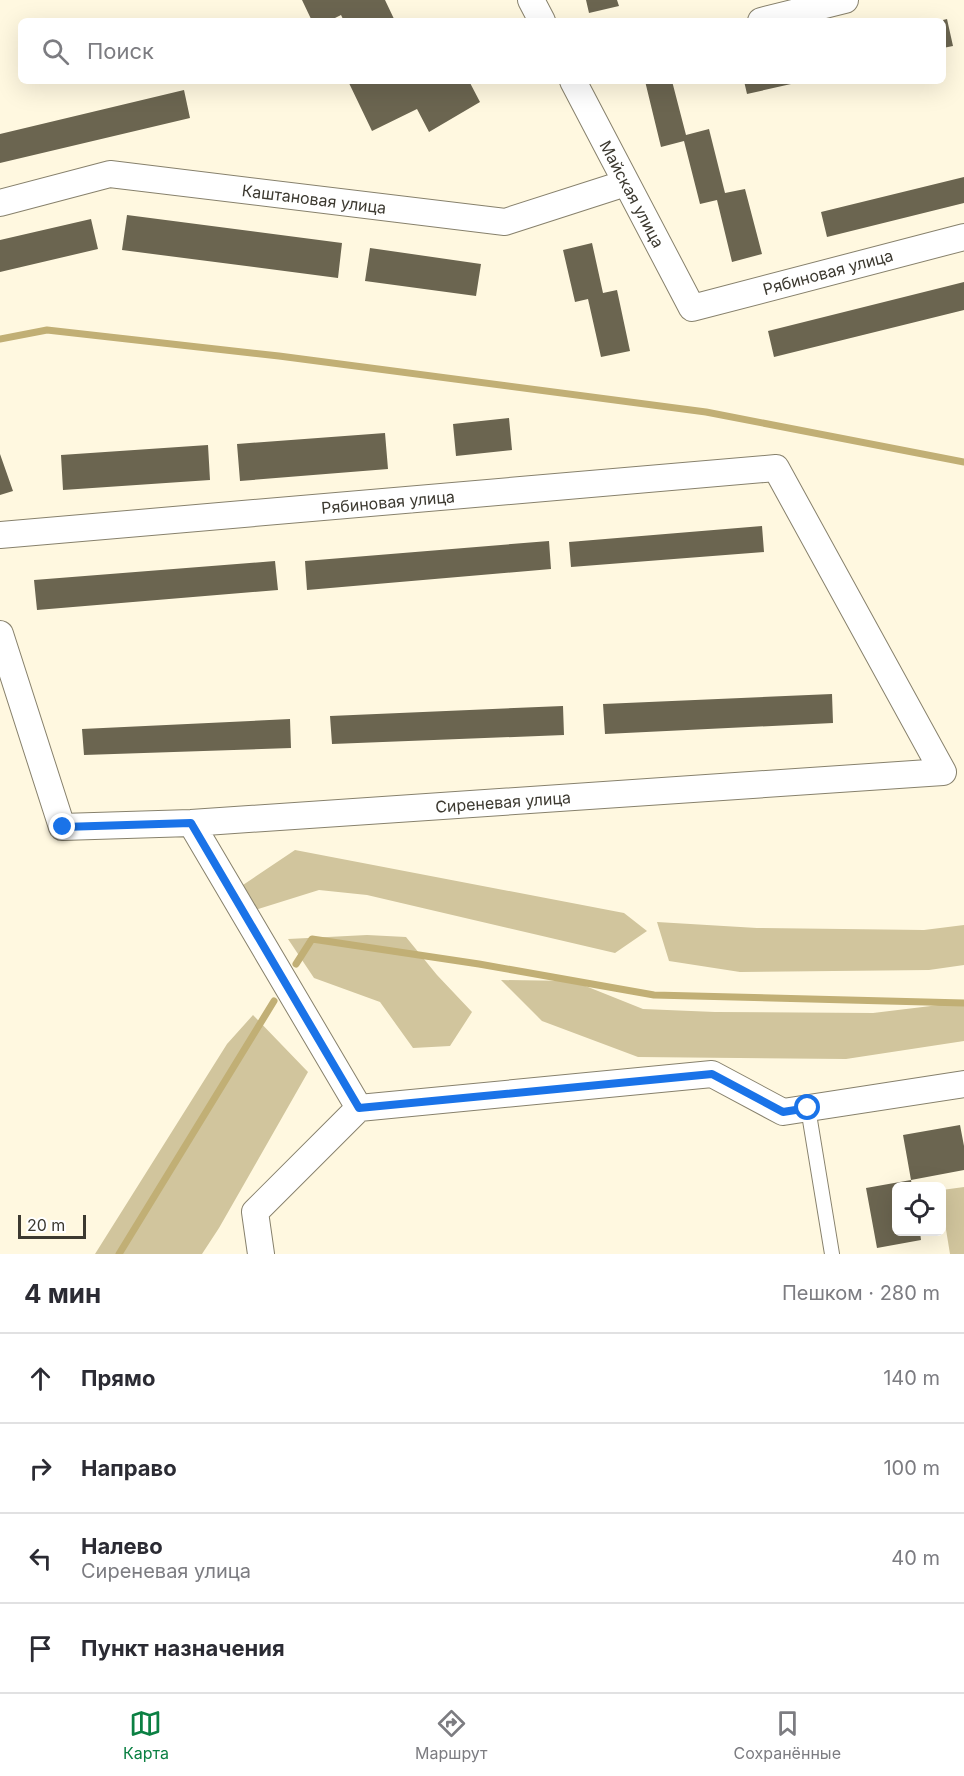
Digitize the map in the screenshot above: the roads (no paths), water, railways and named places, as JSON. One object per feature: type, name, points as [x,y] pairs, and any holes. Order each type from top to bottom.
[{"type":"street","points":[[531,0],[540,18]]},
{"type":"street","points":[[773,18],[845,0]]},
{"type":"street","name":"Майская улица","points":[[575,84],[692,308]]},
{"type":"street","name":"Каштановая улица","points":[[0,203],[110,174],[505,222],[627,183]]},
{"type":"street","name":"Рябиновая улица","points":[[692,308],[964,237]]},
{"type":"street","name":"Рябиновая улица","points":[[0,535],[776,468],[943,772]]},
{"type":"street","name":"Сиреневая улица","points":[[0,634],[63,827],[191,823],[943,772]]},
{"type":"street","points":[[191,823],[359,1108]]},
{"type":"street","points":[[261,1254],[255,1212],[359,1108],[712,1074],[783,1112],[964,1084]]},
{"type":"lane","points":[[808,1108],[832,1254]]},
{"type":"waterway","points":[[0,339],[47,330],[279,356],[706,412],[964,462]]},
{"type":"waterway","points":[[296,964],[312,939],[479,964],[654,995],[964,1003]]},
{"type":"waterway","points":[[119,1254],[274,1001]]}]
